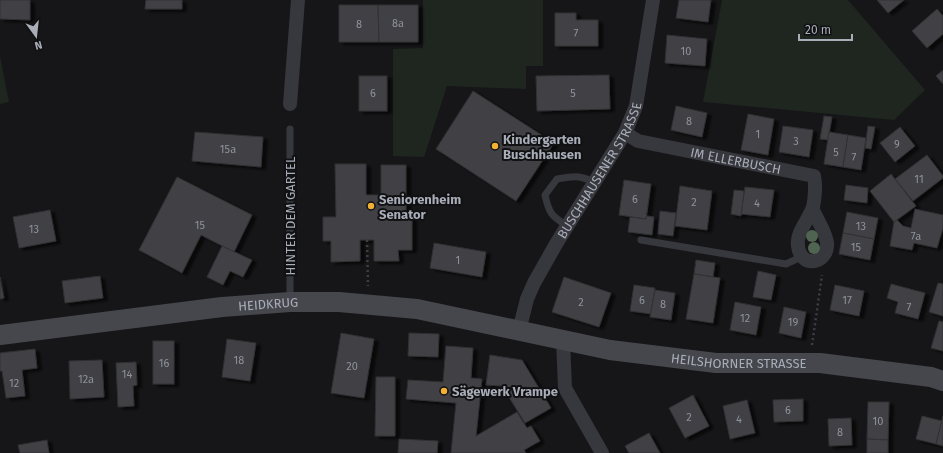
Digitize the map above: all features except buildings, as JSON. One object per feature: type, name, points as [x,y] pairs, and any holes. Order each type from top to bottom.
[{"type":"main road","name":"HEIDKRUG","points":[[0,335],[222,307],[290,302],[339,302],[417,309],[527,332]]},
{"type":"main road","name":"HEILSHORNER STRASSE","points":[[527,332],[610,350],[716,363],[811,363],[931,377],[943,381]]},
{"type":"street","points":[[290,104],[298,0]]},
{"type":"street","name":"BUSCHHAUSENER STRASSE","points":[[527,332],[527,299],[534,283],[567,226],[626,133],[636,106],[653,0]]},
{"type":"street","name":"IM ELLERBUSCH","points":[[626,133],[638,141],[814,176],[816,182],[812,211],[798,236],[798,246],[801,257]]},
{"type":"street","points":[[801,257],[811,262],[818,260],[825,254],[827,244],[821,227],[814,212],[812,211]]},
{"type":"street","points":[[563,340],[565,388],[602,453]]},
{"type":"lane","name":"HINTER DEM GARTEL","points":[[290,129],[290,302]]},
{"type":"lane","points":[[567,226],[552,216],[547,205],[545,195],[557,179],[575,176],[594,182]]},
{"type":"lane","points":[[641,240],[786,264],[801,257]]},
{"type":"path","points":[[367,240],[368,293]]},
{"type":"path","points":[[811,363],[823,268],[818,260]]},
{"type":"shaded area","points":[[423,0],[543,0],[543,66],[526,66],[526,89],[447,86],[424,157],[393,156],[393,49],[423,48]]},
{"type":"shaded area","points":[[722,0],[848,0],[925,90],[894,120],[703,102]]},
{"type":"shaded area","points":[[0,56],[9,102],[0,104]]},
{"type":"place","name":"Kindergarten Buschhausen","points":[[495,146]]},
{"type":"place","name":"Seniorenheim Senator","points":[[371,206]]},
{"type":"place","name":"Sägewerk Vrampe","points":[[444,391]]}]
